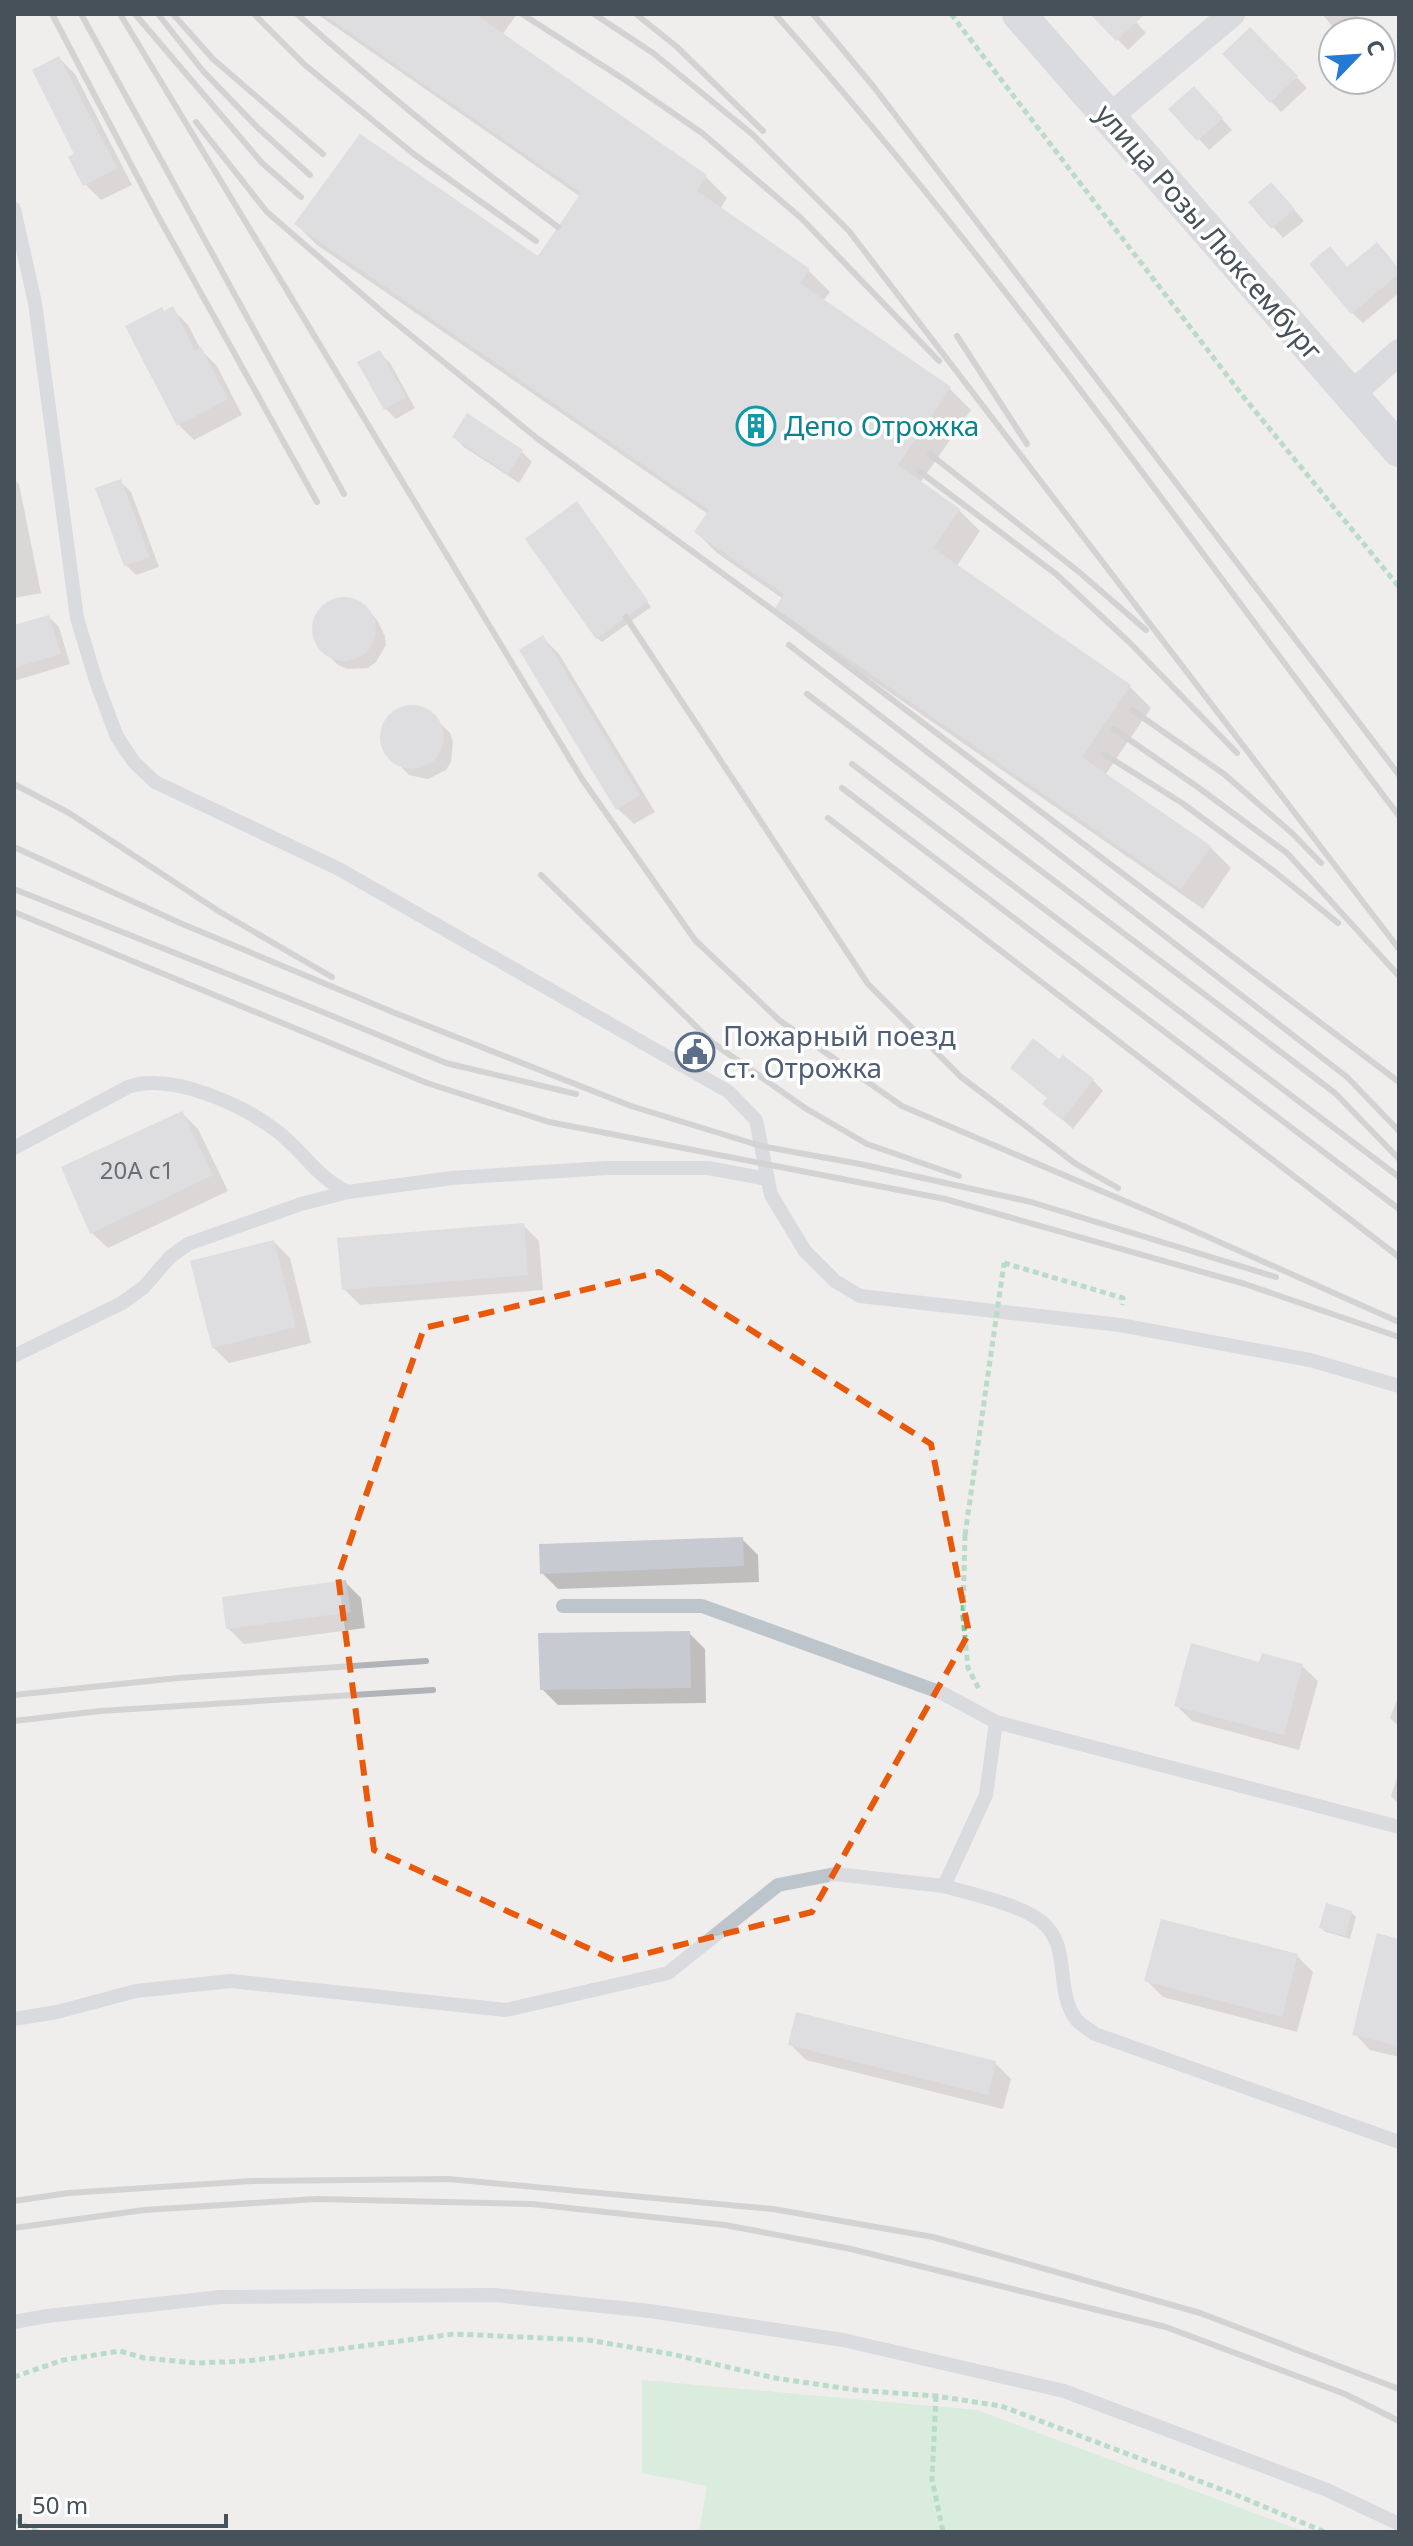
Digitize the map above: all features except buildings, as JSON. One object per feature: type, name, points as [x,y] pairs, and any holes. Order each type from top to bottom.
[{"type":"street","name":"улица Розы Люксембург","points":[[1019,14],[1399,450]]},
{"type":"street","points":[[1109,117],[1232,14]]},
{"type":"street","points":[[1351,395],[1399,352]]},
{"type":"lane","points":[[14,209],[35,303],[77,618],[117,737],[134,762],[155,782],[339,869],[729,1092],[756,1120],[771,1195],[805,1251],[835,1281],[860,1296],[1120,1325],[1310,1360],[1399,1386]]},
{"type":"lane","points":[[14,1148],[128,1087],[157,1081],[181,1086],[244,1111],[277,1131],[321,1176],[348,1192]]},
{"type":"lane","points":[[14,1356],[122,1303],[144,1287],[170,1257],[188,1244],[301,1204],[348,1192],[452,1178],[606,1168],[708,1168],[767,1179]]},
{"type":"lane","points":[[563,1606],[702,1606],[942,1693],[996,1722],[1399,1827]]},
{"type":"lane","points":[[944,1886],[986,1795],[996,1722]]},
{"type":"lane","points":[[14,2019],[57,2012],[136,1991],[231,1981],[506,2010],[668,1973],[778,1885],[835,1874],[944,1886],[1028,1912],[1044,1923],[1061,1954],[1067,2003],[1077,2021],[1095,2034],[1399,2142]]},
{"type":"lane","points":[[14,2322],[221,2297],[495,2295],[650,2311],[843,2340],[1064,2391],[1327,2490],[1399,2524]]},
{"type":"path","points":[[951,14],[1242,395],[1399,587]]},
{"type":"path","points":[[996,1722],[968,1668],[963,1616],[965,1535],[1004,1263],[1123,1298]]},
{"type":"path","points":[[14,2377],[63,2360],[120,2351],[144,2358],[209,2363],[248,2361],[454,2334],[588,2340],[671,2354],[775,2378],[1001,2406],[1325,2532]]},
{"type":"path","points":[[936,2396],[932,2479],[943,2532]]},
{"type":"path","points":[[14,2520],[38,2532]]},
{"type":"highlighted area","points":[[659,1272],[931,1444],[969,1633],[812,1912],[616,1961],[374,1850],[338,1576],[424,1328]]},
{"type":"green space","points":[[642,2380],[977,2410],[1305,2532],[699,2532],[707,2486],[642,2473]]},
{"type":"railway","points":[[52,14],[157,214],[317,502]]},
{"type":"railway","points":[[81,14],[344,494]]},
{"type":"railway","points":[[120,14],[582,779],[695,940],[779,1020],[902,1106],[1399,1322]]},
{"type":"railway","points":[[135,14],[262,163],[301,197]]},
{"type":"railway","points":[[158,14],[203,71],[258,128],[310,175]]},
{"type":"railway","points":[[173,14],[213,59],[323,154]]},
{"type":"railway","points":[[254,14],[305,65],[415,155],[536,241]]},
{"type":"railway","points":[[297,14],[425,124],[558,227]]},
{"type":"railway","points":[[522,14],[702,133],[801,218],[939,361]]},
{"type":"railway","points":[[594,14],[653,53],[752,134],[849,231],[1399,949]]},
{"type":"railway","points":[[636,14],[677,47],[763,131]]},
{"type":"railway","points":[[775,14],[858,110],[1018,308],[1399,816]]},
{"type":"railway","points":[[813,14],[873,86],[1399,775]]},
{"type":"railway","points":[[196,122],[267,212],[386,315],[538,439],[792,624],[1399,1082]]},
{"type":"railway","points":[[957,336],[1027,444]]},
{"type":"railway","points":[[930,454],[1079,572],[1146,630]]},
{"type":"railway","points":[[919,471],[1056,574],[1129,642],[1237,753]]},
{"type":"railway","points":[[626,617],[868,984],[961,1077],[1076,1164],[1118,1188]]},
{"type":"railway","points":[[789,645],[1347,1077],[1399,1131]]},
{"type":"railway","points":[[807,694],[1335,1093],[1399,1159]]},
{"type":"railway","points":[[1132,710],[1224,774],[1293,834],[1321,863]]},
{"type":"railway","points":[[1114,729],[1287,853],[1399,976]]},
{"type":"railway","points":[[1104,754],[1182,803],[1338,923]]},
{"type":"railway","points":[[852,764],[1399,1177]]},
{"type":"railway","points":[[14,784],[69,813],[220,912],[332,977]]},
{"type":"railway","points":[[842,788],[1399,1209]]},
{"type":"railway","points":[[828,818],[1399,1257]]},
{"type":"railway","points":[[14,847],[180,923],[395,1013],[631,1106],[761,1146],[860,1164],[1031,1202],[1276,1277]]},
{"type":"railway","points":[[541,875],[713,1043],[805,1108],[867,1144],[959,1176]]},
{"type":"railway","points":[[14,889],[446,1063],[576,1094]]},
{"type":"railway","points":[[14,912],[427,1083],[549,1122],[945,1199],[1245,1284],[1399,1337]]},
{"type":"railway","points":[[14,1695],[178,1678],[426,1661]]},
{"type":"railway","points":[[14,1721],[100,1711],[433,1690]]},
{"type":"railway","points":[[14,2201],[68,2193],[253,2181],[448,2179],[773,2209],[933,2237],[1200,2313],[1399,2389]]},
{"type":"railway","points":[[14,2228],[144,2210],[317,2199],[532,2204],[725,2225],[851,2249],[1166,2327],[1345,2394],[1399,2421]]},
{"type":"place","name":"Депо Отрожка","points":[[756,426]]},
{"type":"place","name":"Пожарный поезд ст. Отрожка","points":[[695,1052]]}]
